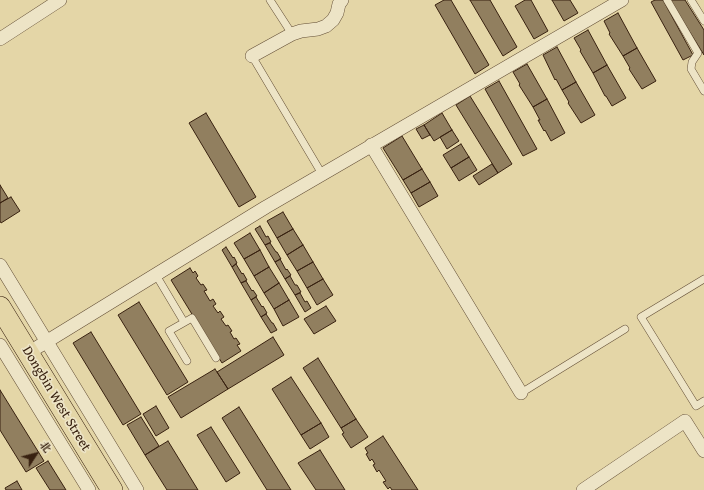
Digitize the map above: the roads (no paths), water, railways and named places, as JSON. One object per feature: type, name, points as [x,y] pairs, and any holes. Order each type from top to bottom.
[{"type":"main road","name":"Dongbin West Street","points":[[0,307],[111,490]]},
{"type":"street","points":[[0,40],[60,0]]},
{"type":"street","points":[[252,56],[292,34],[326,26],[337,13],[339,4],[342,0]]},
{"type":"street","points":[[28,354],[266,206],[622,0]]},
{"type":"street","points":[[371,145],[521,393]]},
{"type":"street","points":[[0,265],[137,490]]},
{"type":"street","points":[[0,345],[88,490]]},
{"type":"street","points":[[587,489],[685,421],[704,451]]},
{"type":"lane","points":[[270,0],[292,34]]},
{"type":"lane","points":[[667,0],[698,53],[692,62],[691,68],[704,91]]},
{"type":"lane","points":[[691,0],[704,21]]},
{"type":"lane","points":[[252,56],[322,174]]},
{"type":"lane","points":[[156,274],[184,322]]},
{"type":"lane","points":[[704,278],[641,317],[696,406],[704,401]]},
{"type":"lane","points":[[187,361],[169,331],[192,318],[216,358]]},
{"type":"lane","points":[[521,393],[625,329]]}]
